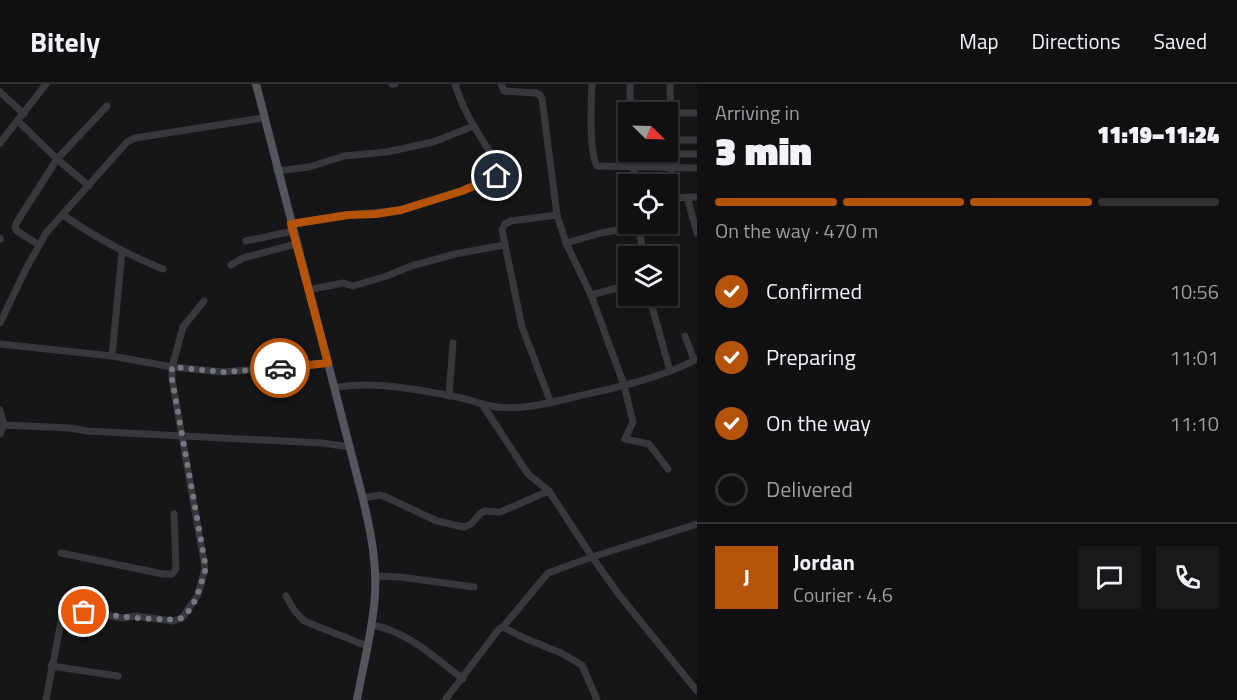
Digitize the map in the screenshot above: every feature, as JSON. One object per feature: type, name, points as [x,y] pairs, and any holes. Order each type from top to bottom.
[{"type":"main road","points":[[256,84],[363,498],[372,544],[375,576],[371,625],[357,700]]},
{"type":"street","points":[[0,143],[46,84]]},
{"type":"street","points":[[246,241],[348,215],[401,210],[462,191],[497,176],[501,169],[474,126],[459,98],[455,84]]},
{"type":"street","points":[[501,84],[504,91],[536,93],[542,99],[557,215],[566,243],[591,295],[624,385],[633,422],[625,438],[649,444],[668,469]]},
{"type":"street","points":[[592,84],[590,104],[595,164],[601,167],[697,168]]},
{"type":"street","points":[[630,84],[630,102]]},
{"type":"street","points":[[669,102],[670,84]]},
{"type":"street","points":[[0,92],[24,114]]},
{"type":"street","points":[[39,245],[17,231],[15,227],[57,159],[107,106]]},
{"type":"street","points":[[678,113],[697,113]]},
{"type":"street","points":[[0,323],[46,233],[127,142],[135,138],[263,118]]},
{"type":"street","points":[[18,121],[89,186]]},
{"type":"street","points":[[277,171],[309,166],[344,156],[387,152],[433,142],[474,126]]},
{"type":"street","points":[[678,140],[697,140]]},
{"type":"street","points":[[678,154],[697,154]]},
{"type":"street","points":[[632,162],[633,174]]},
{"type":"street","points":[[671,162],[671,174]]},
{"type":"street","points":[[687,197],[697,233]]},
{"type":"street","points":[[678,198],[697,197]]},
{"type":"street","points":[[63,215],[123,252],[163,269]]},
{"type":"street","points":[[551,403],[522,327],[502,230],[505,224],[511,221],[557,215]]},
{"type":"street","points":[[566,243],[618,229]]},
{"type":"street","points":[[231,264],[243,258],[296,244]]},
{"type":"street","points":[[308,290],[343,283],[352,286],[422,263],[504,245]]},
{"type":"street","points":[[112,356],[123,252]]},
{"type":"street","points":[[591,295],[618,288]]},
{"type":"street","points":[[46,700],[63,611],[66,609],[123,618],[136,616],[173,621],[182,618],[198,595],[206,568],[172,379],[172,367],[183,327],[204,301]]},
{"type":"street","points":[[652,306],[670,371]]},
{"type":"street","points":[[334,388],[348,385],[375,386],[449,396],[482,404],[526,408],[624,385],[670,371],[696,359],[685,336]]},
{"type":"street","points":[[449,396],[453,343]]},
{"type":"street","points":[[0,344],[112,356],[172,367],[223,372],[328,363]]},
{"type":"street","points":[[482,404],[528,474],[549,491],[620,596],[697,691]]},
{"type":"street","points":[[0,410],[4,425],[0,434]]},
{"type":"street","points":[[4,425],[322,443],[350,447]]},
{"type":"street","points":[[363,498],[380,495],[437,521],[464,527],[471,524],[485,511],[500,512],[549,491]]},
{"type":"street","points":[[60,553],[172,574],[176,569],[174,514]]},
{"type":"street","points":[[445,700],[499,629],[548,573],[697,524]]},
{"type":"street","points":[[375,576],[474,587]]},
{"type":"street","points":[[286,596],[304,621],[366,646]]},
{"type":"street","points":[[371,625],[382,627],[414,642],[463,679]]},
{"type":"street","points":[[503,627],[582,665],[597,700]]},
{"type":"street","points":[[51,666],[118,676]]},
{"type":"way so far","points":[[84,612],[123,618],[136,616],[173,621],[182,618],[198,595],[206,568],[194,510],[172,379],[172,367],[223,372],[280,368]]},
{"type":"route","points":[[280,368],[328,363],[291,224],[401,210],[462,191],[497,176]]}]
